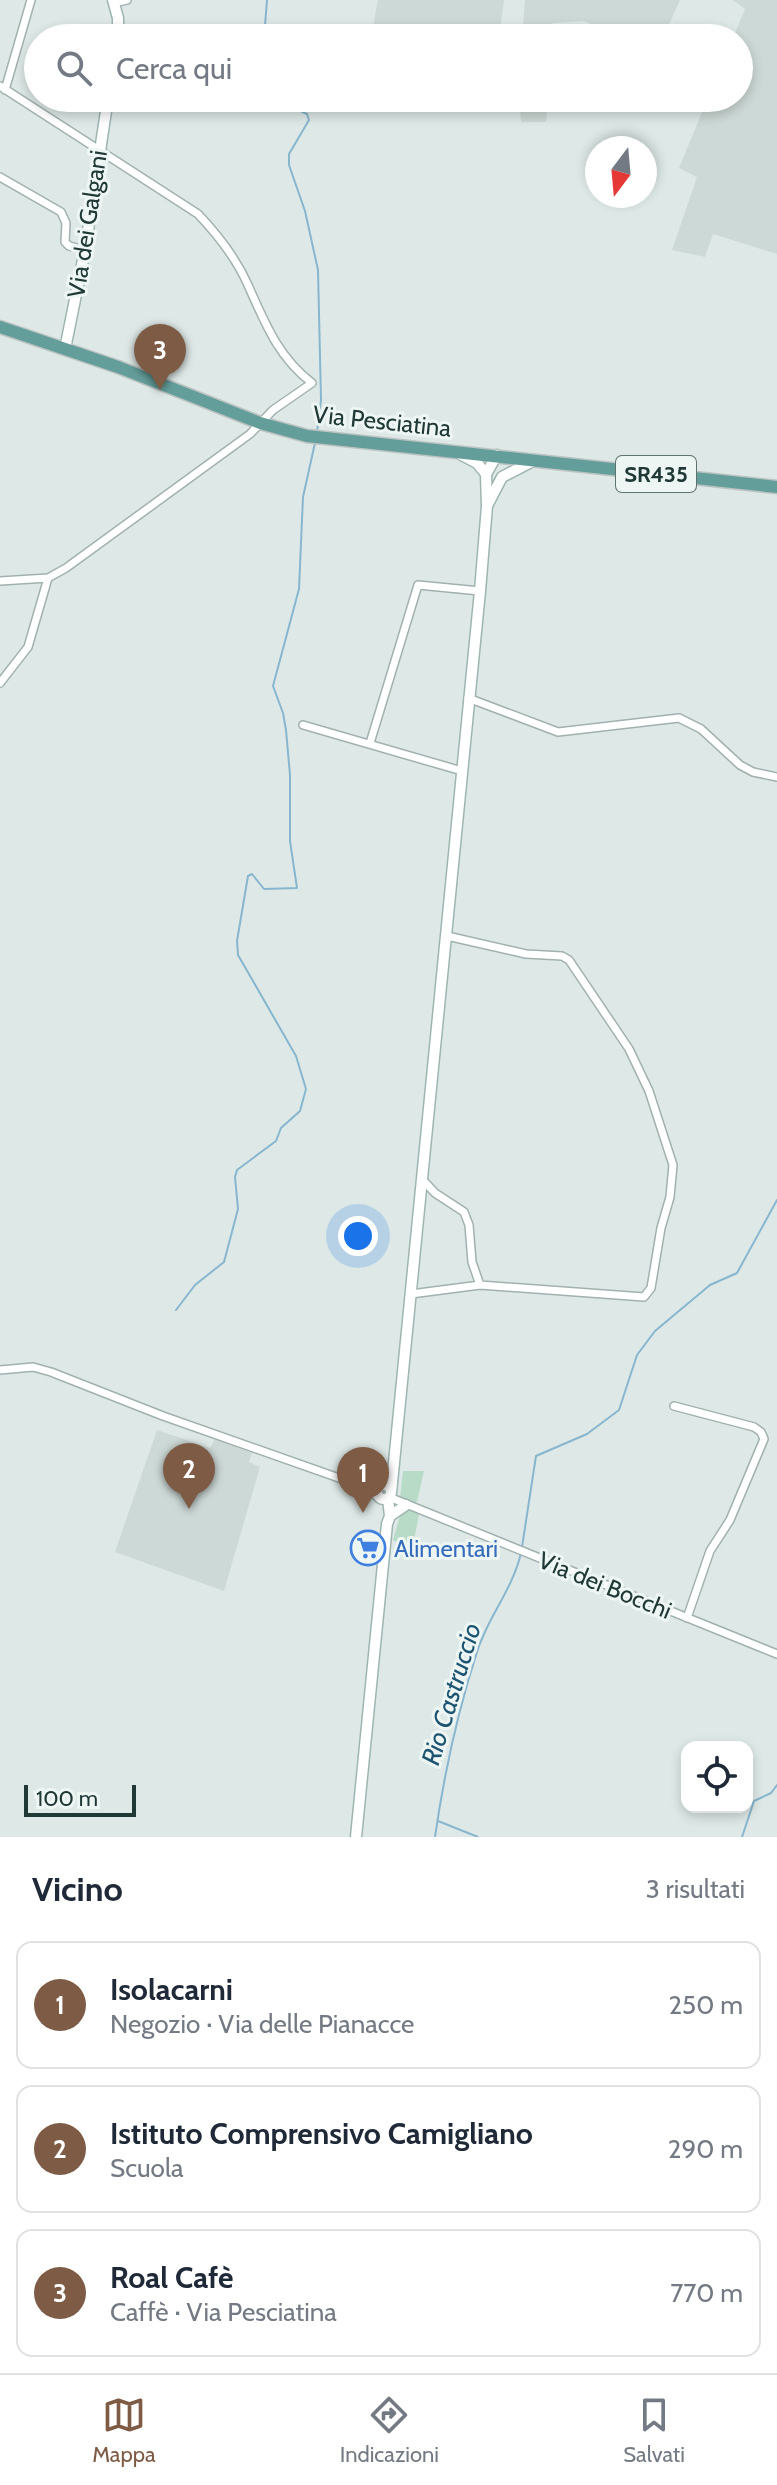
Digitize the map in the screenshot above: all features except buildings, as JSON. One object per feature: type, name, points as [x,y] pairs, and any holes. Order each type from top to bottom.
[{"type":"main road","name":"Via Pesciatina","points":[[0,327],[181,391],[260,423],[316,437],[777,487]]},
{"type":"street","points":[[2,88],[31,0]]},
{"type":"street","points":[[118,24],[114,2],[127,0]]},
{"type":"street","name":"Via Pesciatina","points":[[2,88],[24,102]]},
{"type":"street","name":"Via Pesciatina","points":[[41,112],[198,214],[214,230],[248,284],[266,326],[284,357],[312,383],[260,423]]},
{"type":"street","name":"Via dei Galgani","points":[[65,349],[85,250],[106,112]]},
{"type":"street","points":[[0,177],[61,212],[66,223],[65,242],[85,250]]},
{"type":"street","points":[[0,581],[48,578],[83,556],[250,434],[260,423]]},
{"type":"street","points":[[454,451],[477,463],[486,474]]},
{"type":"street","points":[[356,1837],[389,1520],[384,1494],[394,1466],[480,591],[487,506],[486,474],[497,455]]},
{"type":"street","points":[[497,455],[502,477]]},
{"type":"street","points":[[487,506],[502,477],[536,459]]},
{"type":"street","points":[[0,683],[28,647],[48,578]]},
{"type":"street","points":[[370,743],[418,585],[480,591]]},
{"type":"street","points":[[468,698],[558,732],[679,718],[701,729],[740,765],[753,772],[777,777]]},
{"type":"street","points":[[303,725],[462,771]]},
{"type":"street","points":[[411,1294],[480,1285],[644,1297],[651,1288],[661,1228],[670,1197],[673,1165],[649,1091],[629,1049],[579,970],[562,956],[526,954],[447,936]]},
{"type":"street","points":[[422,1179],[435,1193],[464,1212],[469,1225],[472,1262],[480,1285]]},
{"type":"street","name":"Via dei Bocchi","points":[[0,1370],[33,1367],[51,1372],[163,1416],[384,1494],[777,1654]]},
{"type":"street","points":[[674,1406],[754,1427],[764,1439],[730,1520],[710,1551],[687,1618]]},
{"type":"street","points":[[389,1520],[406,1505]]},
{"type":"shaded area","points":[[378,0],[504,0],[501,24],[374,24]]},
{"type":"shaded area","points":[[525,0],[680,0],[669,24],[590,24],[584,21],[523,24]]},
{"type":"shaded area","points":[[733,0],[777,0],[777,254],[713,234],[705,257],[672,250],[697,177],[679,168],[702,112],[753,112],[753,24],[739,24],[745,9]]},
{"type":"shaded area","points":[[520,112],[547,112],[546,122],[521,122]]},
{"type":"shaded area","points":[[157,1430],[210,1448],[215,1439],[252,1453],[249,1462],[260,1467],[224,1591],[115,1552]]},
{"type":"green space","points":[[403,1471],[424,1471],[417,1502],[400,1498]]},
{"type":"green space","points":[[401,1512],[419,1514],[412,1551],[393,1540]]},
{"type":"waterway","points":[[265,24],[267,0]]},
{"type":"waterway","points":[[303,112],[309,120],[289,154],[289,165],[305,211],[318,270],[321,400],[317,432]]},
{"type":"waterway","points":[[176,1310],[195,1285],[224,1262],[238,1209],[237,1170],[276,1141],[281,1128],[300,1111],[306,1089],[296,1056],[238,955],[237,941],[248,876],[252,874],[264,889],[297,888],[290,841],[286,730],[273,686],[299,589],[303,497],[315,443]]},
{"type":"waterway","name":"Rio Castruccio","points":[[522,1547],[536,1456],[587,1434],[619,1410],[637,1355],[655,1331],[710,1285],[737,1273],[777,1200]]},
{"type":"waterway","name":"Rio Castruccio","points":[[435,1837],[452,1742],[471,1672],[483,1637],[521,1553]]},
{"type":"waterway","points":[[742,1837],[754,1801],[771,1793],[777,1785]]},
{"type":"waterway","points":[[438,1821],[478,1837]]},
{"type":"place","name":"Roal Cafè","points":[[160,390]]},
{"type":"place","name":"Istituto Comprensivo Camigliano","points":[[189,1509]]},
{"type":"place","name":"Isolacarni","points":[[363,1513]]},
{"type":"place","name":"Alimentari","points":[[368,1548]]}]
